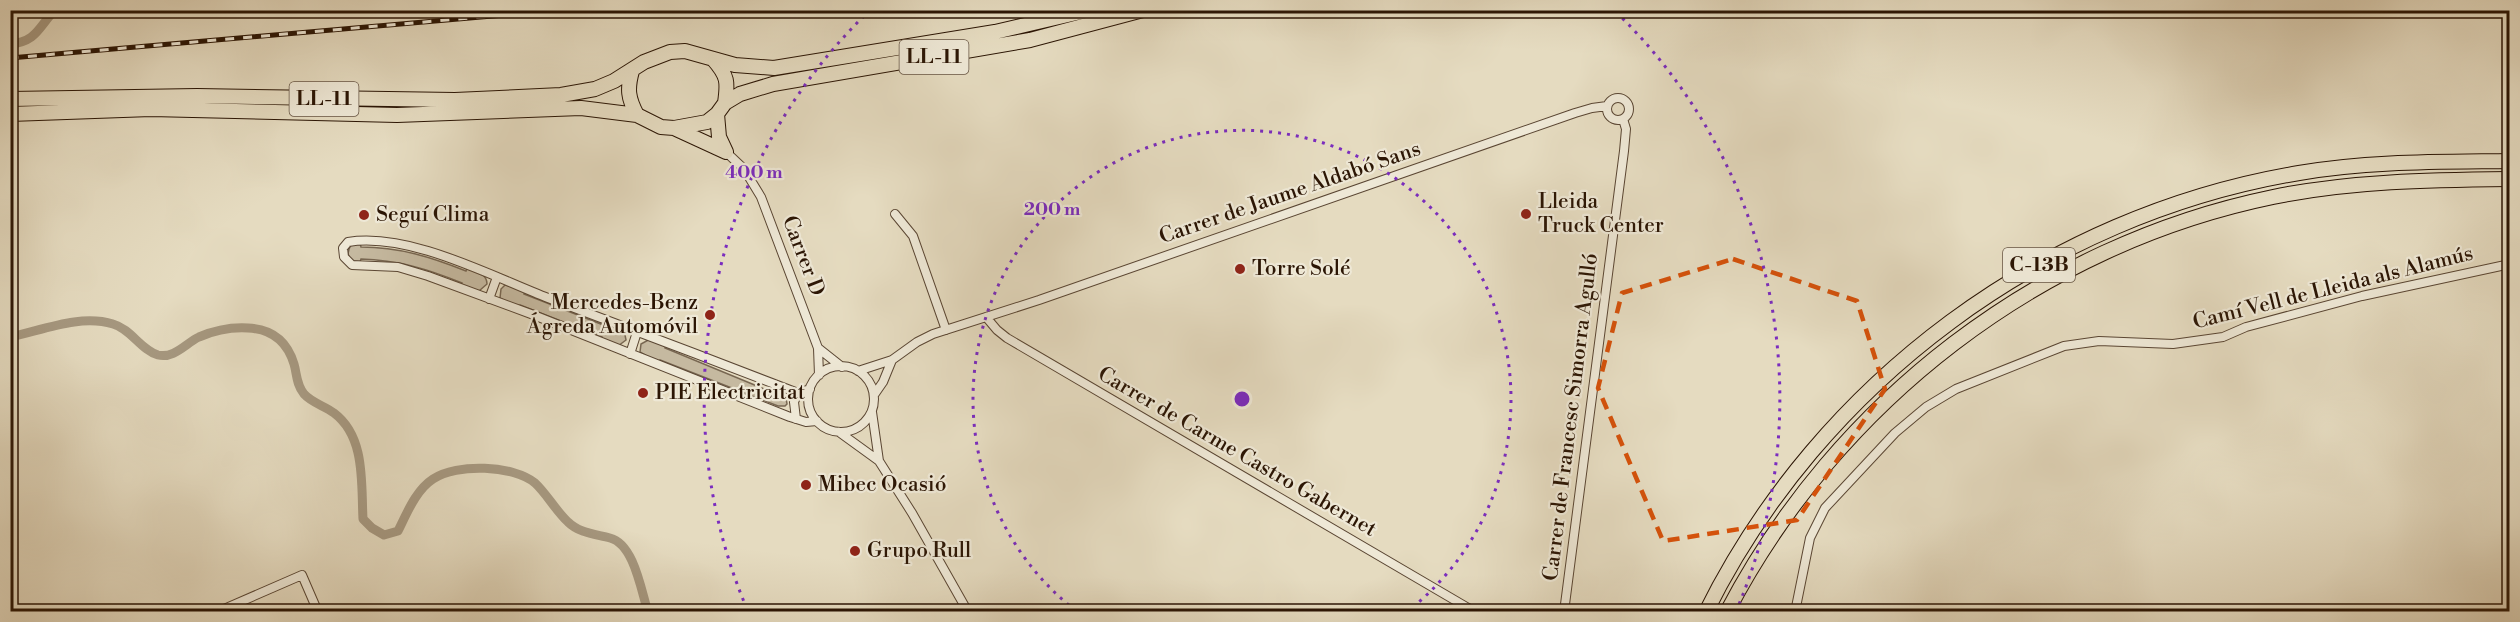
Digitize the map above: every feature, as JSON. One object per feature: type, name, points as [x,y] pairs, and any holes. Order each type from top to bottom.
[{"type":"highway","name":"LL-11","points":[[10,99],[197,96],[455,100],[537,97],[595,89],[632,71],[644,62],[670,52],[685,51],[746,67],[790,66],[995,32],[1089,10]]},
{"type":"highway","name":"LL-11","points":[[10,114],[151,109],[397,115],[488,114],[581,108],[636,115],[661,127],[674,128],[706,122],[740,94],[773,84],[1030,40],[1143,10]]},
{"type":"highway","points":[[712,58],[724,71],[728,83],[721,109],[719,137],[726,152]]},
{"type":"highway","points":[[632,71],[627,88],[636,115]]},
{"type":"highway","points":[[674,128],[726,152]]},
{"type":"highway","name":"C-13B","points":[[1706,612],[1733,562],[1764,514],[1811,452],[1850,409],[1925,341],[1975,304],[2036,267],[2084,242],[2147,214],[2202,196],[2271,179],[2322,170],[2395,163],[2510,161]]},
{"type":"highway","name":"C-13B","points":[[1727,612],[1754,563],[1784,518],[1822,468],[1855,432],[1902,386],[1940,354],[1995,313],[2040,286],[2097,256],[2146,235],[2254,201],[2356,184],[2510,179]]},
{"type":"street","points":[[1614,98],[1625,100],[1629,110],[1623,119],[1612,119],[1607,114],[1607,106],[1614,98]]},
{"type":"street","name":"Carrer de Jaume Aldabó Sans","points":[[892,360],[924,338],[946,330],[1575,113],[1607,106]]},
{"type":"street","name":"Carrer de Francesc Simorra Agulló","points":[[1564,612],[1624,151],[1626,129],[1623,119]]},
{"type":"street","name":"Carrer D","points":[[726,152],[744,169],[761,197],[818,348],[819,375]]},
{"type":"street","points":[[895,214],[913,236],[946,330]]},
{"type":"street","points":[[810,389],[798,393],[497,277],[398,243],[356,240],[348,242],[343,248],[344,257],[352,265],[398,267],[489,299],[806,423],[817,421]]},
{"type":"street","name":"Camí Vell de Lleida als Alamús","points":[[1796,612],[1810,538],[1826,508],[1895,433],[1926,407],[1956,389],[2064,346],[2099,341],[2173,344],[2223,337],[2246,327],[2362,296],[2510,264]]},
{"type":"street","points":[[489,299],[497,277]]},
{"type":"street","name":"Carrer de Carme Castro Gabernet","points":[[986,317],[996,330],[1007,338],[1475,612]]},
{"type":"street","points":[[630,354],[637,332]]},
{"type":"street","points":[[818,348],[842,367]]},
{"type":"street","points":[[858,371],[892,360]]},
{"type":"street","points":[[874,395],[883,382],[892,360]]},
{"type":"street","points":[[879,461],[872,412],[874,395],[869,381],[858,371],[842,367],[834,367],[819,375],[810,389],[809,403],[817,421],[839,432],[879,461],[912,513],[968,612]]},
{"type":"street","points":[[796,419],[794,402],[798,393]]},
{"type":"street","points":[[839,432],[858,427],[868,419],[872,412]]},
{"type":"street","points":[[217,612],[302,574],[318,612]]},
{"type":"highlighted area","points":[[1733,259],[1857,301],[1885,389],[1797,520],[1663,541],[1598,388],[1622,293]]},
{"type":"shaded area","points":[[360,243],[361,247],[402,251],[466,271],[467,268],[483,275],[487,284],[479,291],[413,266],[388,261],[361,259],[360,262],[353,261],[348,254],[349,249],[351,245]]},
{"type":"shaded area","points":[[505,285],[525,290],[524,294],[606,326],[608,323],[624,330],[626,340],[618,346],[601,341],[602,337],[520,305],[518,308],[500,298],[501,289]]},
{"type":"shaded area","points":[[650,339],[665,345],[665,348],[786,398],[787,404],[778,406],[660,360],[658,363],[640,352],[641,344]]},
{"type":"waterway","points":[[10,44],[32,37],[55,10]]},
{"type":"waterway","points":[[10,337],[62,324],[100,321],[125,330],[146,349],[164,356],[175,353],[199,337],[223,330],[248,328],[271,334],[283,343],[291,356],[299,386],[304,394],[334,413],[352,435],[360,462],[363,519],[372,528],[384,535],[398,531],[412,502],[422,489],[443,474],[470,468],[513,473],[535,483],[572,526],[588,533],[610,538],[625,549],[631,558],[648,612]]},
{"type":"railway","points":[[10,58],[562,10]]},
{"type":"place","name":"Lleida Truck Center","points":[[1526,214]]},
{"type":"place","name":"Seguí Clima","points":[[364,215]]},
{"type":"place","name":"Torre Solé","points":[[1240,269]]},
{"type":"place","name":"Mercedes-Benz Ágreda Automóvil","points":[[710,315]]},
{"type":"place","name":"PIE Electricitat","points":[[643,393]]},
{"type":"place","name":"Mibec Ocasió","points":[[806,485]]},
{"type":"place","name":"Grupo Rull","points":[[855,551]]}]
